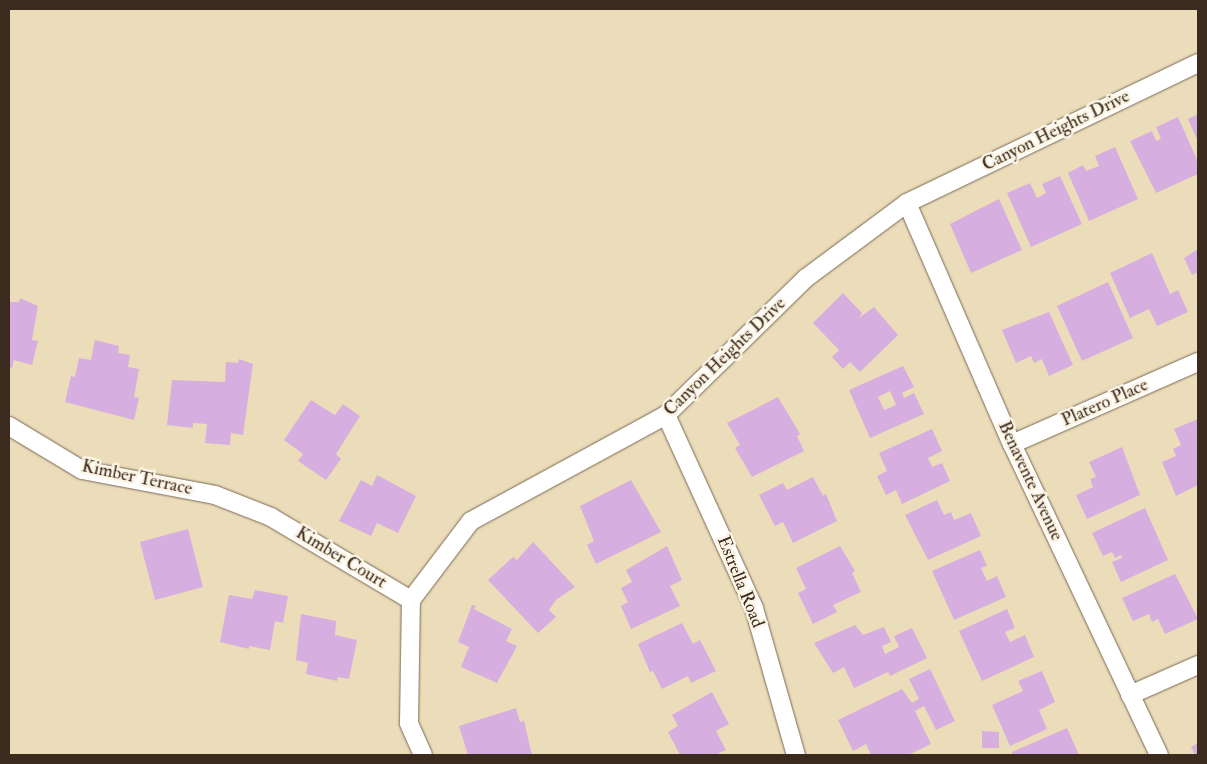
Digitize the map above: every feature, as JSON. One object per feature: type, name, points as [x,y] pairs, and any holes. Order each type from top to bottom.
[{"type":"street","name":"Canyon Heights Drive","points":[[411,600],[471,521],[666,415],[806,278],[907,203],[1198,63]]},
{"type":"street","name":"Benavente Avenue","points":[[907,203],[1012,444],[1159,755]]},
{"type":"street","name":"Platero Place","points":[[1012,444],[1198,362]]},
{"type":"street","name":"Estrella Road","points":[[666,415],[754,608],[796,755]]},
{"type":"street","name":"Kimber Terrace","points":[[9,426],[82,470],[215,495],[271,517]]},
{"type":"street","name":"Kimber Court","points":[[271,517],[411,600]]},
{"type":"street","points":[[411,600],[409,723],[423,755]]},
{"type":"street","points":[[1130,695],[1198,665]]},
{"type":"building","points":[[1198,114],[1198,142],[1188,119]]},
{"type":"building","points":[[1178,117],[1198,162],[1198,174],[1156,193],[1130,141],[1152,131],[1156,141],[1161,139],[1156,127]]},
{"type":"building","points":[[1115,147],[1138,199],[1089,221],[1068,173],[1083,165],[1086,171],[1099,166],[1095,156]]},
{"type":"building","points":[[1060,176],[1082,224],[1031,247],[1007,193],[1030,183],[1037,198],[1046,193],[1042,184]]},
{"type":"building","points":[[999,199],[1022,250],[971,273],[950,224]]},
{"type":"building","points":[[1198,249],[1198,272],[1192,275],[1184,258]]},
{"type":"building","points":[[1152,253],[1170,294],[1178,290],[1188,312],[1157,326],[1149,309],[1130,318],[1110,273]]},
{"type":"building","points":[[1108,282],[1133,338],[1082,361],[1057,306]]},
{"type":"building","points":[[843,293],[862,313],[859,318],[874,307],[898,335],[860,372],[850,362],[843,369],[832,357],[839,350],[813,323]]},
{"type":"building","points":[[20,298],[38,306],[32,340],[38,341],[32,365],[14,360],[12,368],[9,367],[9,302],[19,302]]},
{"type":"building","points":[[1049,312],[1073,365],[1049,376],[1042,359],[1034,363],[1031,356],[1016,363],[1002,330]]},
{"type":"building","points":[[95,340],[119,346],[118,353],[130,355],[128,367],[139,369],[134,397],[139,398],[134,420],[65,402],[71,376],[75,377],[79,358],[91,360]]},
{"type":"building","points":[[239,359],[253,364],[243,435],[231,433],[230,445],[205,443],[207,424],[193,423],[193,428],[167,425],[172,380],[225,382],[226,362],[238,363]]},
{"type":"building","points":[[903,366],[914,387],[902,393],[904,398],[914,393],[924,414],[870,438],[849,390]],"holes":[[[890,391],[896,405],[884,410],[878,397]]]},
{"type":"building","points":[[778,397],[800,434],[797,436],[804,451],[752,477],[735,448],[740,445],[727,423]]},
{"type":"building","points":[[311,400],[335,415],[343,404],[360,416],[336,454],[341,459],[326,480],[298,461],[303,454],[284,440]]},
{"type":"building","points":[[1198,419],[1198,485],[1176,496],[1162,462],[1176,456],[1173,449],[1181,445],[1174,429]]},
{"type":"building","points":[[932,429],[942,451],[928,458],[932,467],[942,463],[950,481],[902,504],[896,490],[886,495],[877,476],[887,471],[879,453]]},
{"type":"building","points":[[1122,447],[1140,495],[1087,519],[1076,495],[1093,487],[1090,479],[1096,477],[1089,462]]},
{"type":"building","points":[[377,475],[416,496],[398,533],[377,523],[371,536],[339,521],[361,480],[372,486]]},
{"type":"building","points":[[813,477],[823,496],[826,494],[837,521],[793,543],[783,522],[775,526],[759,495],[783,483],[787,490]]},
{"type":"building","points":[[631,480],[661,532],[596,564],[587,545],[594,541],[580,506]]},
{"type":"building","points":[[937,500],[944,515],[951,512],[954,520],[971,513],[981,536],[928,560],[905,515]]},
{"type":"building","points":[[1145,508],[1168,560],[1121,582],[1112,562],[1122,558],[1121,555],[1115,558],[1112,552],[1103,556],[1092,533]]},
{"type":"building","points":[[188,529],[203,587],[155,600],[140,542]]},
{"type":"building","points":[[533,542],[575,587],[556,600],[549,610],[556,617],[538,633],[488,580],[513,557],[517,560]]},
{"type":"building","points":[[667,546],[682,580],[670,586],[680,606],[631,629],[621,606],[628,602],[621,588],[632,582],[626,570]]},
{"type":"building","points":[[840,546],[855,571],[852,573],[861,592],[833,605],[837,612],[813,624],[798,593],[806,589],[796,568]]},
{"type":"building","points":[[980,550],[987,566],[981,568],[987,581],[997,576],[1006,597],[954,620],[932,571]]},
{"type":"building","points":[[1175,574],[1198,619],[1165,634],[1158,619],[1152,622],[1149,614],[1133,621],[1122,598]]},
{"type":"building","points":[[255,590],[288,596],[283,623],[275,621],[270,650],[249,646],[249,649],[220,642],[229,595],[252,599]]},
{"type":"building","points":[[472,605],[476,606],[474,609],[512,629],[506,641],[517,646],[497,683],[461,667],[469,647],[458,642]]},
{"type":"building","points":[[1007,609],[1015,628],[1005,632],[1010,642],[1025,635],[1034,657],[982,681],[959,631]]},
{"type":"building","points":[[301,614],[336,621],[335,635],[357,640],[349,679],[338,677],[337,681],[306,674],[308,663],[296,660]]},
{"type":"building","points":[[682,623],[693,644],[700,640],[716,671],[691,683],[688,676],[662,689],[653,671],[650,672],[638,644]]},
{"type":"building","points":[[855,625],[863,635],[884,627],[891,642],[882,646],[885,654],[899,647],[894,636],[912,628],[927,658],[890,676],[888,672],[854,688],[844,667],[833,673],[814,643]]},
{"type":"building","points":[[930,669],[955,721],[936,730],[924,706],[915,711],[931,744],[908,755],[871,755],[866,744],[853,751],[838,720],[902,689],[912,703],[919,699],[909,679]]},
{"type":"building","points":[[1042,671],[1055,702],[1039,710],[1047,729],[1010,746],[992,705],[1023,691],[1018,681]]},
{"type":"building","points":[[712,692],[729,724],[716,731],[726,750],[715,755],[680,755],[668,732],[678,726],[672,715]]},
{"type":"building","points":[[516,708],[520,722],[524,721],[532,755],[468,755],[459,726]]},
{"type":"building","points":[[1067,728],[1079,755],[1013,755],[1012,752]]},
{"type":"building","points":[[982,731],[999,732],[999,748],[982,748]]},
{"type":"building","points":[[1198,743],[1198,755],[1195,755],[1191,747]]}]
